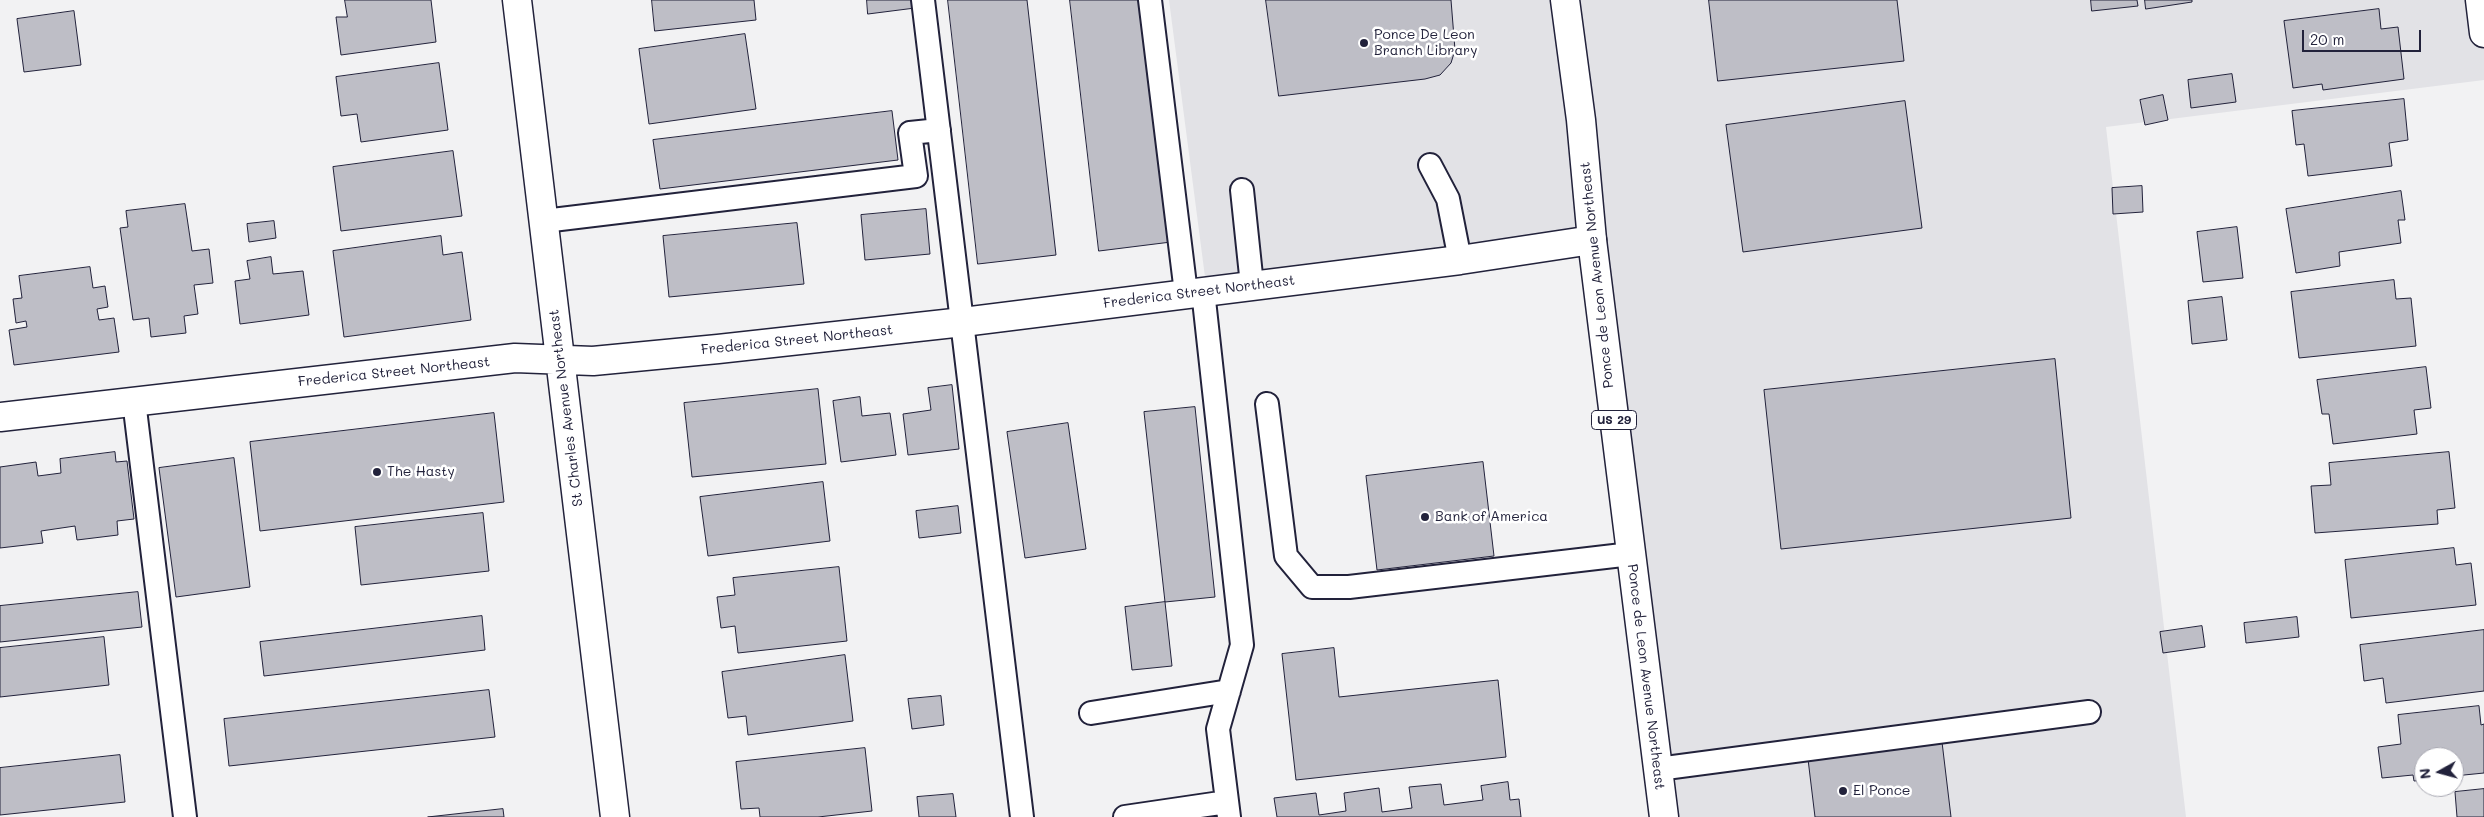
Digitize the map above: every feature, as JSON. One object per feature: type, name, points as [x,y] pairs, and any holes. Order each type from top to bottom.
[{"type":"main road","name":"St Charles Avenue Northeast","points":[[517,0],[615,817]]},
{"type":"main road","name":"Ponce de Leon Avenue Northeast","points":[[1565,0],[1581,120],[1592,240],[1664,817]]},
{"type":"main road","points":[[2480,0],[2484,33]]},
{"type":"main road","name":"Frederica Street Northeast","points":[[0,417],[516,358],[614,360],[963,322],[1460,260],[1592,240]]},
{"type":"lane","points":[[923,0],[1022,817]]},
{"type":"lane","points":[[1125,817],[1228,810],[1218,729],[1242,645],[1194,292],[1150,0]]},
{"type":"lane","points":[[544,221],[916,176],[910,133],[939,130]]},
{"type":"lane","points":[[1430,165],[1448,199],[1460,260]]},
{"type":"lane","points":[[1242,190],[1252,285]]},
{"type":"lane","points":[[134,401],[184,817]]},
{"type":"lane","points":[[1267,404],[1286,556],[1312,587],[1349,587],[1631,554]]},
{"type":"lane","points":[[1091,713],[1229,691]]},
{"type":"lane","points":[[1658,769],[2089,712]]},
{"type":"shaded area","points":[[1169,0],[2482,0],[2484,80],[2106,127],[2186,817],[1667,817],[1603,239],[1208,300]]},
{"type":"building","points":[[345,0],[431,0],[436,42],[341,55],[336,17],[347,17]]},
{"type":"building","points":[[652,0],[754,0],[756,20],[655,31]]},
{"type":"building","points":[[867,0],[914,0],[915,8],[868,14]]},
{"type":"building","points":[[948,0],[1027,0],[1056,255],[978,264]]},
{"type":"building","points":[[1070,0],[1143,0],[1171,242],[1099,251]]},
{"type":"building","name":"Ponce De Leon Branch Library","points":[[1266,0],[1451,0],[1455,50],[1451,63],[1440,75],[1425,79],[1279,96]]},
{"type":"building","points":[[1709,0],[1897,0],[1904,61],[1718,81]]},
{"type":"building","points":[[2091,0],[2137,0],[2138,6],[2092,11]]},
{"type":"building","points":[[2145,0],[2192,0],[2192,2],[2146,9]]},
{"type":"building","points":[[2379,9],[2381,29],[2398,27],[2404,79],[2323,90],[2322,84],[2293,88],[2284,21]]},
{"type":"building","points":[[74,11],[81,65],[24,72],[17,19]]},
{"type":"building","points":[[745,34],[756,109],[649,124],[639,49]]},
{"type":"building","points":[[439,63],[448,130],[361,142],[357,114],[341,116],[336,77]]},
{"type":"building","points":[[2232,74],[2236,102],[2191,108],[2188,80]]},
{"type":"building","points":[[2163,95],[2168,120],[2145,125],[2140,100]]},
{"type":"building","points":[[2404,99],[2408,140],[2389,143],[2392,166],[2308,176],[2304,144],[2296,145],[2292,111]]},
{"type":"building","points":[[1905,101],[1922,228],[1743,252],[1726,125]]},
{"type":"building","points":[[892,111],[898,160],[660,189],[653,140]]},
{"type":"building","points":[[453,151],[462,216],[341,231],[333,167]]},
{"type":"building","points":[[2142,186],[2143,212],[2113,214],[2112,188]]},
{"type":"building","points":[[2401,191],[2405,220],[2398,220],[2401,243],[2339,252],[2340,266],[2296,273],[2286,209]]},
{"type":"building","points":[[185,204],[192,251],[209,249],[213,283],[194,285],[198,314],[184,316],[186,333],[151,337],[149,318],[133,320],[120,228],[128,227],[126,211]]},
{"type":"building","points":[[926,209],[930,254],[865,260],[861,215]]},
{"type":"building","points":[[274,221],[276,238],[249,242],[247,224]]},
{"type":"building","points":[[797,223],[804,284],[669,297],[663,236]]},
{"type":"building","points":[[2237,227],[2243,278],[2203,282],[2197,232]]},
{"type":"building","points":[[441,236],[443,255],[462,252],[471,320],[344,337],[333,251]]},
{"type":"building","points":[[271,257],[273,274],[303,271],[309,315],[240,324],[235,281],[250,279],[247,261]]},
{"type":"building","points":[[90,267],[93,288],[105,286],[108,307],[97,309],[99,320],[114,318],[119,352],[14,365],[9,330],[27,327],[26,321],[16,323],[13,299],[22,298],[19,276]]},
{"type":"building","points":[[2394,280],[2396,299],[2411,298],[2416,346],[2299,358],[2291,292]]},
{"type":"building","points":[[2222,297],[2227,340],[2192,344],[2188,301]]},
{"type":"building","points":[[2055,359],[2071,518],[1781,549],[1764,390]]},
{"type":"building","points":[[2426,367],[2431,408],[2414,410],[2417,434],[2333,444],[2329,414],[2322,414],[2317,380]]},
{"type":"building","points":[[952,385],[959,449],[908,455],[903,414],[931,410],[928,388]]},
{"type":"building","points":[[818,389],[826,464],[692,477],[684,403]]},
{"type":"building","points":[[860,397],[862,416],[890,413],[896,455],[841,462],[833,401]]},
{"type":"building","points":[[1195,407],[1215,597],[1165,602],[1144,412]]},
{"type":"building","name":"The Hasty","points":[[494,413],[504,502],[260,531],[250,442]]},
{"type":"building","points":[[1068,423],[1086,549],[1025,558],[1007,432]]},
{"type":"building","points":[[115,452],[116,462],[127,461],[134,519],[117,521],[118,535],[77,540],[75,526],[41,531],[43,543],[0,548],[0,467],[36,462],[38,476],[61,473],[60,459]]},
{"type":"building","points":[[2449,452],[2455,508],[2437,510],[2438,524],[2315,533],[2311,486],[2331,485],[2329,463]]},
{"type":"building","points":[[234,458],[250,587],[176,597],[159,468]]},
{"type":"building","points":[[1483,462],[1494,556],[1377,570],[1366,476]]},
{"type":"building","points":[[823,482],[830,541],[708,556],[700,497]]},
{"type":"building","points":[[958,506],[961,533],[919,538],[916,511]]},
{"type":"building","points":[[483,513],[489,571],[361,585],[355,527]]},
{"type":"building","points":[[2454,548],[2456,565],[2471,563],[2476,605],[2351,618],[2345,560]]},
{"type":"building","points":[[839,567],[847,641],[738,653],[735,626],[721,628],[717,597],[735,595],[733,578]]},
{"type":"building","points":[[138,592],[142,627],[0,642],[0,606]]},
{"type":"building","points":[[1165,602],[1172,666],[1132,670],[1125,607]]},
{"type":"building","points":[[482,616],[485,650],[264,676],[260,642]]},
{"type":"building","points":[[2297,617],[2299,637],[2246,643],[2244,623]]},
{"type":"building","points":[[2202,626],[2205,647],[2163,653],[2160,632]]},
{"type":"building","points":[[2484,630],[2484,691],[2386,703],[2383,678],[2364,681],[2360,645]]},
{"type":"building","points":[[104,637],[109,685],[0,697],[0,648]]},
{"type":"building","points":[[1334,648],[1339,697],[1498,680],[1506,757],[1296,780],[1282,654]]},
{"type":"building","points":[[845,655],[853,721],[748,735],[746,716],[728,718],[722,672]]},
{"type":"building","points":[[489,690],[495,737],[229,766],[224,719]]},
{"type":"building","points":[[941,696],[944,725],[912,729],[908,699]]},
{"type":"building","points":[[2479,706],[2481,725],[2484,724],[2484,773],[2464,775],[2464,747],[2414,747],[2414,781],[2413,775],[2382,778],[2378,747],[2401,744],[2398,715]]},
{"type":"building","points":[[1942,742],[1951,817],[1815,817],[1808,759]]},
{"type":"building","points":[[865,748],[872,811],[818,817],[760,817],[759,808],[741,809],[736,762]]},
{"type":"building","points":[[120,755],[125,802],[0,815],[0,768]]},
{"type":"building","points":[[1508,782],[1510,800],[1519,799],[1521,817],[1277,817],[1274,798],[1316,793],[1319,815],[1346,811],[1344,793],[1379,788],[1382,812],[1412,808],[1409,787],[1441,784],[1444,805],[1483,800],[1481,786]]},
{"type":"building","points":[[2484,789],[2484,817],[2457,817],[2455,797],[2464,797],[2464,791]]},
{"type":"building","points":[[953,794],[956,817],[919,817],[917,797]]},
{"type":"building","points":[[503,809],[504,817],[428,817]]},
{"type":"place","name":"Ponce De Leon Branch Library","points":[[1364,43]]},
{"type":"place","name":"The Hasty","points":[[377,472]]},
{"type":"place","name":"Bank of America","points":[[1425,517]]},
{"type":"place","name":"El Ponce","points":[[1843,791]]}]
